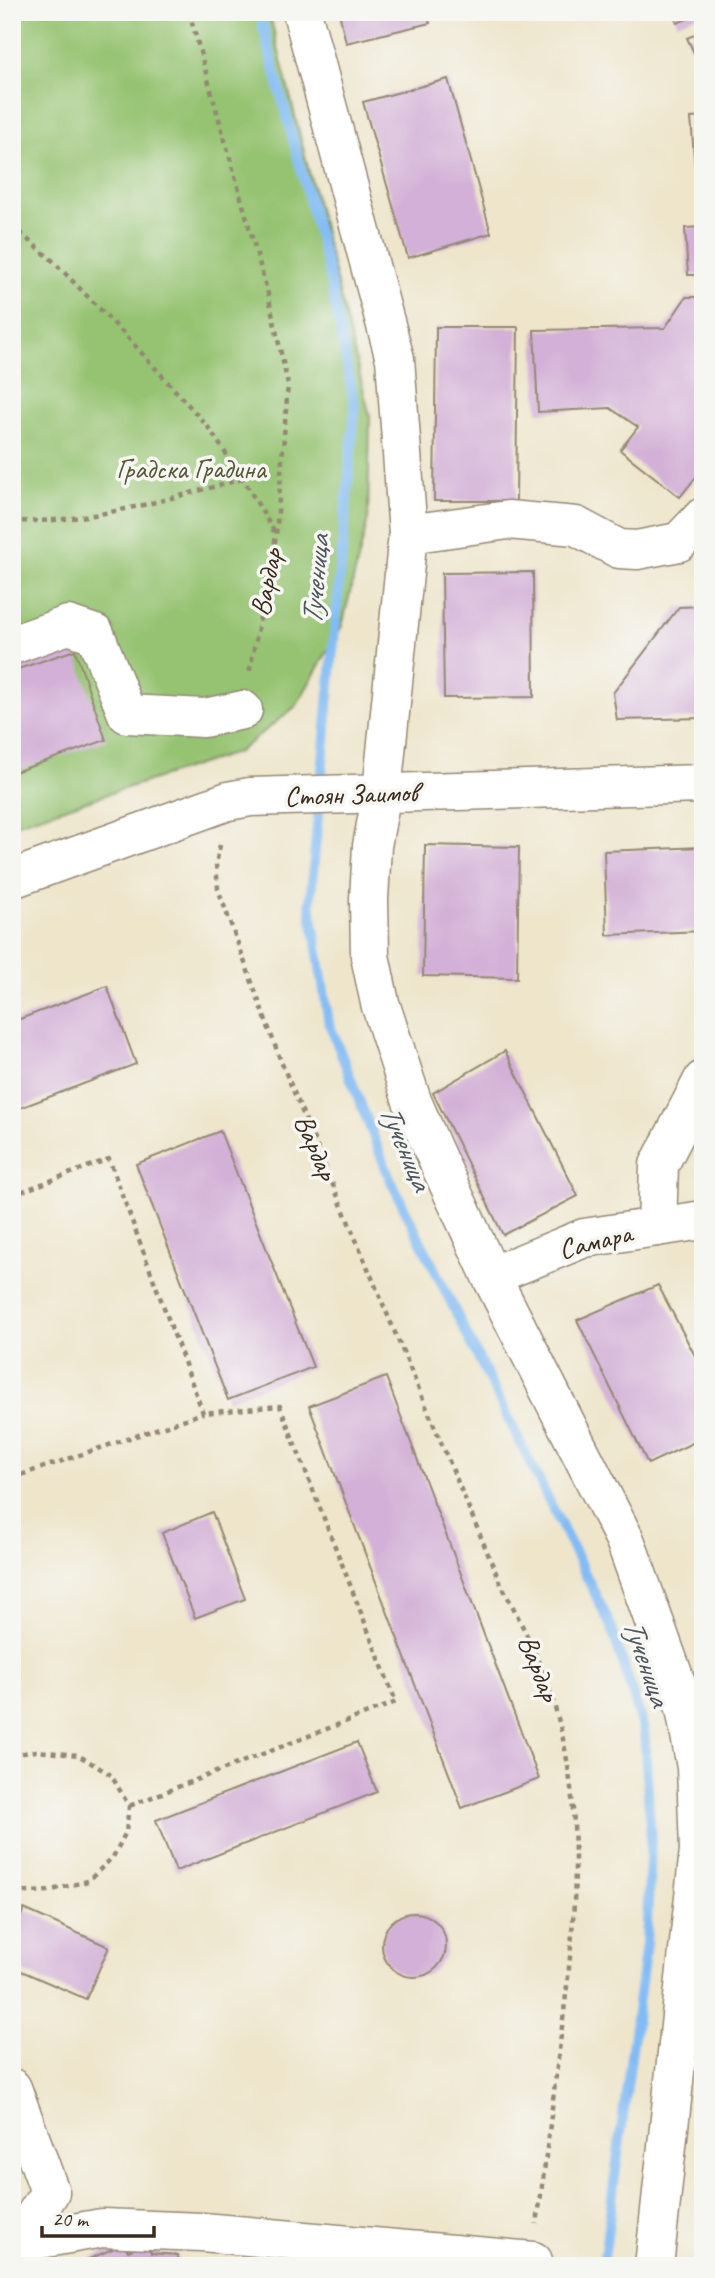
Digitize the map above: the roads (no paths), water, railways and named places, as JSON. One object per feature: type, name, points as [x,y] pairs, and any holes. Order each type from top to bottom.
[{"type":"street","points":[[302,12],[395,359],[408,534],[382,792],[372,846],[370,956],[380,1003],[412,1101],[491,1276],[625,1540],[685,1708],[696,1767],[699,1850],[654,2266]]},
{"type":"street","points":[[408,534],[508,520],[576,526],[619,549],[637,550],[678,542],[703,517]]},
{"type":"street","points":[[12,645],[68,625],[95,634],[127,714],[204,718],[243,710]]},
{"type":"street","name":"Стоян Заимов","points":[[12,879],[239,799],[342,793],[703,784]]},
{"type":"street","points":[[657,1227],[659,1165],[703,1080]]},
{"type":"street","name":"Самара","points":[[491,1276],[584,1238],[703,1220]]},
{"type":"street","points":[[12,2088],[50,2192],[15,2243]]},
{"type":"street","points":[[15,2243],[102,2228],[202,2232],[544,2261]]},
{"type":"waterway","name":"Тученица","points":[[259,12],[329,274],[355,407],[310,904],[329,1023],[390,1179],[611,1626],[644,1730],[651,1840],[646,1944],[603,2266]]},
{"type":"park label","name":"Градска Градина","points":[[191,468]]}]
